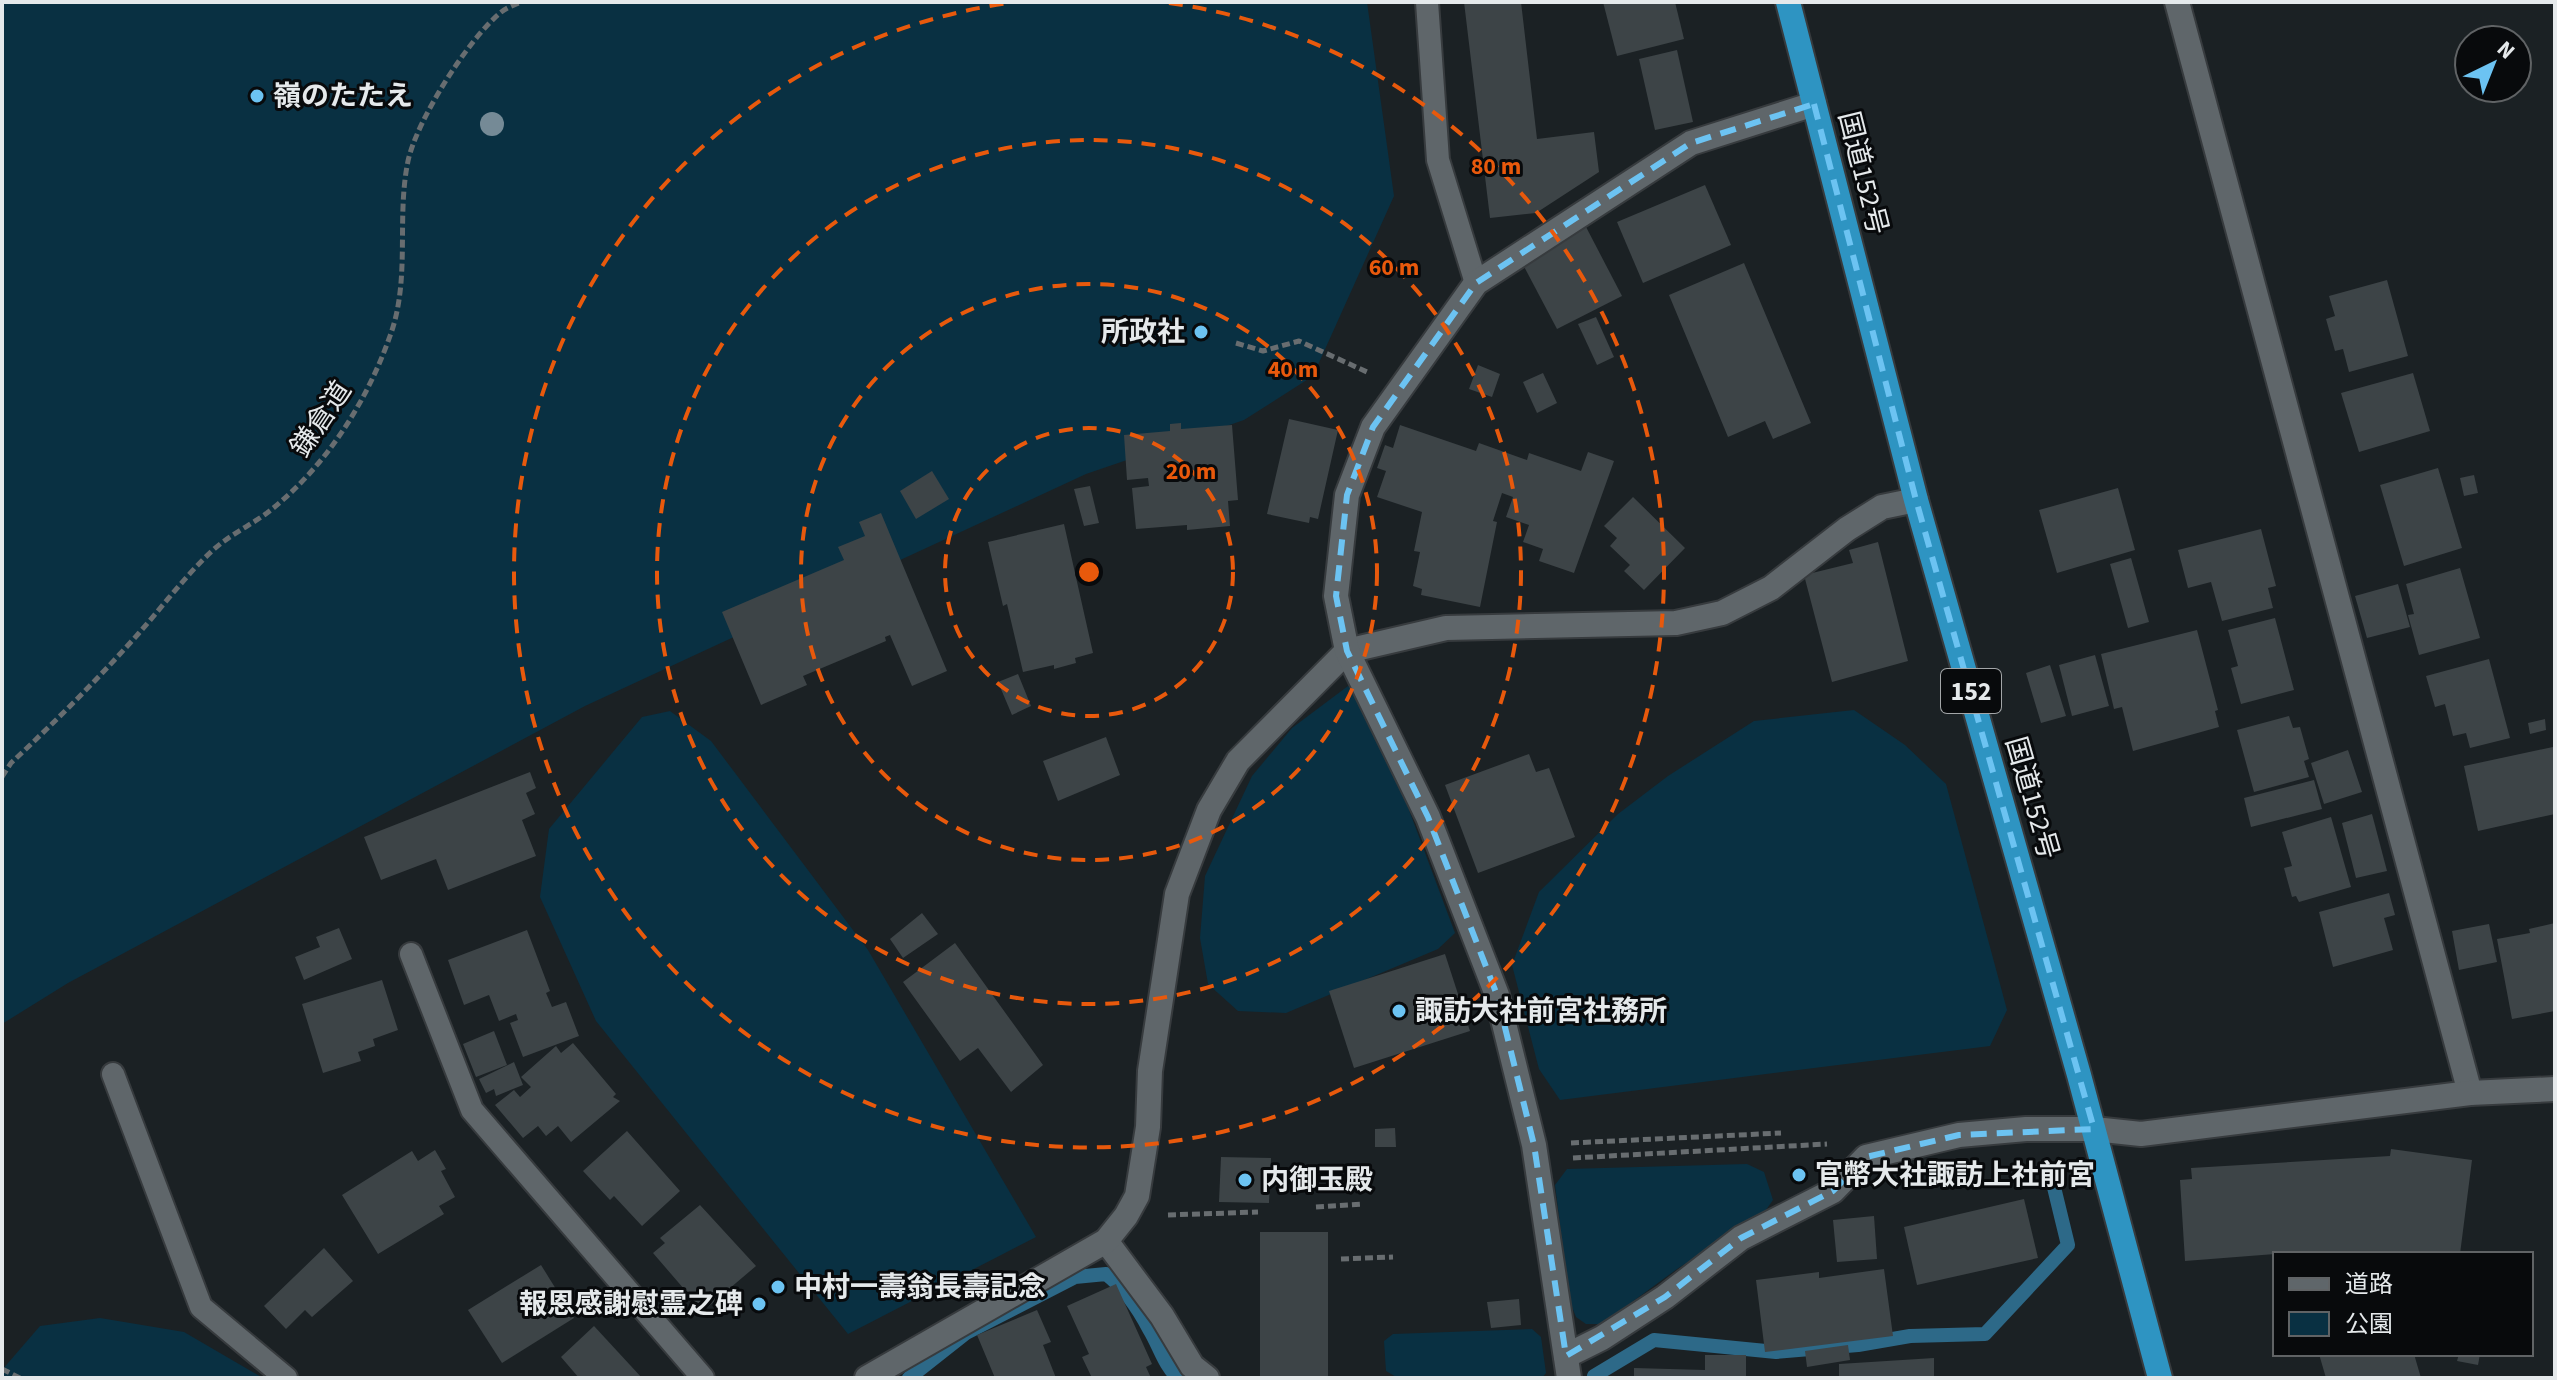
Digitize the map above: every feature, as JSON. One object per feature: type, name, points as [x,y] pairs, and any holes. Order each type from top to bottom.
[{"type":"highway","name":"国道152号","points":[[1788,2],[1916,500],[2094,1129],[2160,1378]]},
{"type":"street","points":[[2177,2],[2470,1093]]},
{"type":"street","points":[[1568,1367],[1535,1152],[1497,995],[1428,817],[1347,651],[1336,596],[1347,495],[1373,427],[1476,283],[1691,143],[1814,104]]},
{"type":"street","points":[[867,1378],[1106,1241],[1126,1216],[1137,1196],[1148,1127],[1150,1071],[1177,894],[1209,810],[1238,761],[1347,651],[1446,628],[1676,623],[1722,613],[1771,588],[1847,529],[1882,507],[1916,500]]},
{"type":"street","points":[[1568,1367],[1602,1338],[1665,1297],[1741,1238],[1833,1191],[1866,1157],[1959,1135],[2026,1129],[2094,1129],[2141,1134],[2470,1093],[2555,1089]]},
{"type":"street","points":[[1106,1241],[1162,1316],[1192,1366],[1207,1378]]},
{"type":"lane","points":[[1427,2],[1438,160],[1476,283]]},
{"type":"lane","points":[[411,954],[472,1110],[703,1378]]},
{"type":"lane","points":[[113,1074],[201,1307],[286,1378]]},
{"type":"path","name":"鎌倉道","points":[[2,777],[11,763],[115,660],[212,551],[268,513],[332,449],[369,385],[391,334],[404,272],[403,225],[408,160],[433,101],[470,45],[501,12],[521,2]]},
{"type":"path","points":[[1236,343],[1263,351],[1299,341],[1366,371],[1392,400]]},
{"type":"path","points":[[1535,1152],[1781,1133]]},
{"type":"path","points":[[1535,1152],[1836,1144],[1866,1157]]},
{"type":"path","points":[[1316,1207],[1362,1204]]},
{"type":"path","points":[[1126,1216],[1258,1212]]},
{"type":"path","points":[[1341,1259],[1393,1257]]},
{"type":"path","points":[[2,1369],[20,1378]]},
{"type":"highlighted area","points":[[1814,104],[1916,500],[2094,1129],[1959,1135],[1866,1157],[1833,1191],[1741,1238],[1665,1297],[1566,1356],[1534,1145],[1497,995],[1428,817],[1347,651],[1336,596],[1347,495],[1373,427],[1476,283],[1691,143]]},
{"type":"green space","points":[[2,2],[1367,2],[1394,196],[1313,376],[1244,420],[1086,474],[585,706],[68,983],[2,1024]]},
{"type":"green space","points":[[1348,686],[1362,700],[1384,743],[1455,933],[1438,949],[1286,1013],[1238,1011],[1208,984],[1200,938],[1205,876],[1252,776],[1292,728]]},
{"type":"green space","points":[[1854,710],[1905,745],[1946,784],[2007,1010],[1990,1046],[1560,1100],[1539,1069],[1512,965],[1539,892],[1618,814],[1668,776],[1754,721]]},
{"type":"green space","points":[[670,711],[711,741],[868,950],[1036,1237],[848,1334],[596,1021],[540,897],[549,829],[642,717]]},
{"type":"green space","points":[[1747,1164],[1764,1172],[1773,1200],[1763,1214],[1677,1269],[1602,1324],[1586,1324],[1576,1317],[1570,1302],[1555,1185],[1567,1169]]},
{"type":"green space","points":[[100,1318],[184,1332],[263,1378],[2,1378],[2,1370],[40,1326]]},
{"type":"green space","points":[[1532,1329],[1541,1337],[1546,1373],[1542,1378],[1398,1378],[1386,1371],[1384,1341],[1393,1334]]},
{"type":"building","points":[[1464,2],[1521,2],[1537,139],[1594,132],[1599,172],[1536,213],[1490,218]]},
{"type":"building","points":[[1603,2],[1675,2],[1684,39],[1617,56]]},
{"type":"building","points":[[1677,50],[1693,122],[1655,130],[1639,59]]},
{"type":"building","points":[[1705,185],[1731,245],[1643,283],[1617,222]]},
{"type":"building","points":[[1585,225],[1622,296],[1557,329],[1520,259]]},
{"type":"building","points":[[1744,263],[1811,423],[1773,439],[1765,421],[1728,437],[1669,295]]},
{"type":"building","points":[[2387,280],[2408,356],[2349,372],[2343,349],[2335,351],[2326,319],[2335,316],[2329,296]]},
{"type":"building","points":[[1596,317],[1614,357],[1597,365],[1578,324]]},
{"type":"building","points":[[1478,365],[1500,374],[1492,397],[1469,389]]},
{"type":"building","points":[[1543,373],[1557,403],[1537,413],[1523,382]]},
{"type":"building","points":[[2413,373],[2430,431],[2359,452],[2341,393]]},
{"type":"building","points":[[1289,419],[1338,430],[1318,519],[1310,517],[1309,523],[1267,514]]},
{"type":"building","points":[[1181,423],[1181,429],[1232,425],[1238,500],[1228,501],[1230,526],[1187,530],[1187,525],[1136,529],[1132,488],[1149,486],[1148,478],[1127,480],[1124,435],[1170,431],[1170,424]]},
{"type":"building","points":[[1400,425],[1476,451],[1479,443],[1527,460],[1529,453],[1581,471],[1588,452],[1614,461],[1574,573],[1539,561],[1543,549],[1523,542],[1529,525],[1506,517],[1513,497],[1502,493],[1493,521],[1497,522],[1480,607],[1421,595],[1422,589],[1413,586],[1420,552],[1414,551],[1422,512],[1377,497],[1386,471],[1377,468],[1385,445],[1393,448]]},
{"type":"building","points":[[2438,468],[2462,548],[2404,566],[2380,485]]},
{"type":"building","points":[[932,471],[949,499],[916,519],[900,491]]},
{"type":"building","points":[[2474,475],[2478,493],[2464,496],[2460,478]]},
{"type":"building","points":[[1090,486],[1099,523],[1084,526],[1074,489]]},
{"type":"building","points":[[2118,488],[2135,550],[2057,573],[2039,510]]},
{"type":"building","points":[[1633,497],[1685,548],[1644,590],[1624,571],[1630,565],[1610,546],[1617,538],[1604,526]]},
{"type":"building","points":[[881,513],[947,671],[912,686],[890,635],[885,637],[886,641],[803,676],[807,685],[761,705],[722,612],[844,560],[838,547],[865,536],[859,522]]},
{"type":"building","points":[[1064,524],[1093,653],[1075,658],[1076,663],[1054,669],[1054,665],[1023,672],[988,542]]},
{"type":"building","points":[[2261,529],[2276,586],[2268,588],[2273,608],[2222,621],[2211,582],[2188,588],[2178,550]]},
{"type":"building","points":[[1878,542],[1908,661],[1832,682],[1804,575],[1853,563],[1849,550]]},
{"type":"building","points":[[2131,558],[2149,622],[2128,628],[2110,564]]},
{"type":"building","points":[[2460,568],[2480,638],[2419,655],[2408,615],[2414,614],[2406,584]]},
{"type":"building","points":[[2398,584],[2410,627],[2367,638],[2355,596]]},
{"type":"building","points":[[2275,618],[2294,690],[2241,704],[2231,668],[2238,666],[2228,630]]},
{"type":"building","points":[[2197,630],[2218,710],[2215,711],[2219,727],[2133,751],[2122,707],[2114,709],[2101,654]]},
{"type":"building","points":[[2095,655],[2109,706],[2072,716],[2059,665]]},
{"type":"building","points":[[2489,659],[2510,738],[2470,748],[2466,733],[2453,736],[2445,704],[2435,707],[2426,676]]},
{"type":"building","points":[[2050,665],[2066,716],[2041,723],[2026,673]]},
{"type":"building","points":[[1018,674],[1031,706],[1012,715],[998,682]]},
{"type":"building","points":[[2289,716],[2293,728],[2300,727],[2309,759],[2304,761],[2309,777],[2254,792],[2237,730]]},
{"type":"building","points":[[2545,719],[2546,730],[2530,734],[2528,723]]},
{"type":"building","points":[[1106,737],[1120,775],[1058,801],[1043,761]]},
{"type":"building","points":[[2553,747],[2555,814],[2478,831],[2464,766]]},
{"type":"building","points":[[2348,750],[2362,792],[2324,804],[2311,763]]},
{"type":"building","points":[[1529,754],[1536,772],[1549,768],[1575,837],[1478,873],[1445,785]]},
{"type":"building","points":[[530,772],[536,788],[526,793],[535,814],[522,820],[536,856],[448,890],[436,859],[381,880],[364,837]]},
{"type":"building","points":[[2314,780],[2322,809],[2251,827],[2244,798]]},
{"type":"building","points":[[2372,814],[2387,871],[2356,878],[2342,823]]},
{"type":"building","points":[[2331,817],[2351,887],[2299,902],[2296,896],[2292,897],[2284,868],[2292,866],[2282,832]]},
{"type":"building","points":[[2389,893],[2395,915],[2384,918],[2393,950],[2333,967],[2319,912]]},
{"type":"building","points":[[922,913],[938,934],[903,958],[890,939]]},
{"type":"building","points":[[2555,923],[2555,1011],[2512,1019],[2497,939],[2530,933],[2529,929]]},
{"type":"building","points":[[2489,924],[2497,962],[2459,970],[2452,931]]},
{"type":"building","points":[[339,928],[352,959],[304,980],[295,957],[320,947],[316,937]]},
{"type":"building","points":[[527,930],[550,991],[546,993],[552,1007],[566,1002],[579,1036],[523,1057],[510,1023],[518,1020],[516,1014],[499,1021],[489,995],[464,1005],[448,960]]},
{"type":"building","points":[[955,943],[1043,1065],[1011,1092],[978,1048],[960,1061],[903,982]]},
{"type":"building","name":"諏訪大社前宮社務所","points":[[1445,954],[1470,1031],[1354,1068],[1329,991]]},
{"type":"building","points":[[382,980],[398,1030],[373,1039],[375,1046],[358,1052],[361,1061],[323,1073],[302,1004]]},
{"type":"building","points":[[494,1031],[507,1065],[476,1077],[463,1044]]},
{"type":"building","points":[[573,1043],[616,1094],[613,1097],[620,1101],[571,1142],[558,1126],[546,1136],[538,1126],[523,1138],[495,1105],[514,1090],[520,1097],[531,1087],[521,1077],[556,1046],[561,1053]]},
{"type":"building","points":[[514,1062],[523,1085],[496,1096],[494,1089],[486,1093],[479,1079]]},
{"type":"building","points":[[1395,1128],[1396,1147],[1375,1147],[1375,1129]]},
{"type":"building","points":[[627,1131],[680,1191],[642,1226],[614,1196],[610,1200],[583,1171]]},
{"type":"building","points":[[2391,1149],[2472,1160],[2460,1252],[2273,1252],[2185,1261],[2180,1180],[2192,1179],[2191,1168],[2390,1156]]},
{"type":"building","points":[[435,1150],[446,1169],[441,1171],[455,1197],[439,1206],[444,1214],[378,1254],[342,1195],[412,1151],[418,1161]]},
{"type":"building","name":"内御玉殿","points":[[1221,1157],[1271,1158],[1269,1203],[1219,1202]]},
{"type":"building","points":[[2024,1199],[2038,1258],[1917,1285],[1904,1227]]},
{"type":"building","points":[[700,1205],[756,1266],[703,1311],[653,1253],[665,1243],[660,1238]]},
{"type":"building","points":[[1874,1216],[1877,1259],[1837,1262],[1833,1220]]},
{"type":"building","points":[[1260,1232],[1328,1232],[1328,1378],[1260,1378]]},
{"type":"building","points":[[324,1248],[353,1281],[312,1317],[305,1310],[286,1329],[264,1306]]},
{"type":"building","points":[[541,1265],[574,1318],[502,1363],[468,1310]]},
{"type":"building","points":[[1884,1269],[1893,1336],[1765,1352],[1756,1280],[1819,1272],[1819,1278]]},
{"type":"building","points":[[1116,1284],[1152,1364],[1146,1367],[1151,1378],[1092,1378],[1082,1357],[1089,1354],[1067,1306]]},
{"type":"building","points":[[1519,1299],[1521,1325],[1491,1328],[1487,1302]]},
{"type":"building","points":[[1037,1310],[1051,1342],[1043,1345],[1056,1378],[995,1378],[977,1335]]},
{"type":"building","points":[[594,1326],[642,1378],[579,1378],[561,1357]]},
{"type":"building","points":[[1848,1345],[1850,1360],[1807,1367],[1805,1351]]},
{"type":"building","points":[[1705,1355],[1746,1355],[1746,1378],[1634,1378],[1634,1368],[1705,1370]]},
{"type":"building","points":[[2320,1356],[2415,1356],[2421,1378],[2326,1378]]},
{"type":"building","points":[[2458,1356],[2480,1356],[2478,1365],[2457,1361]]},
{"type":"building","points":[[1934,1358],[1934,1378],[1839,1378],[1839,1364]]},
{"type":"waterway","points":[[1594,1376],[1654,1340],[1776,1352],[1858,1345],[1910,1336],[1985,1334],[2068,1245],[2051,1175]]},
{"type":"waterway","points":[[909,1378],[966,1333],[1075,1277],[1106,1274],[1135,1306],[1165,1361],[1178,1378]]},
{"type":"place","name":"嶺のたたえ","points":[[257,96]]},
{"type":"place","name":"所政社","points":[[1201,332]]},
{"type":"place","name":"諏訪大社前宮社務所","points":[[1399,1011]]},
{"type":"place","name":"官幣大社諏訪上社前宮","points":[[1799,1175]]},
{"type":"place","name":"内御玉殿","points":[[1245,1180]]},
{"type":"place","name":"中村一壽翁長壽記念","points":[[778,1287]]},
{"type":"place","name":"報恩感謝慰霊之碑","points":[[759,1304]]}]
